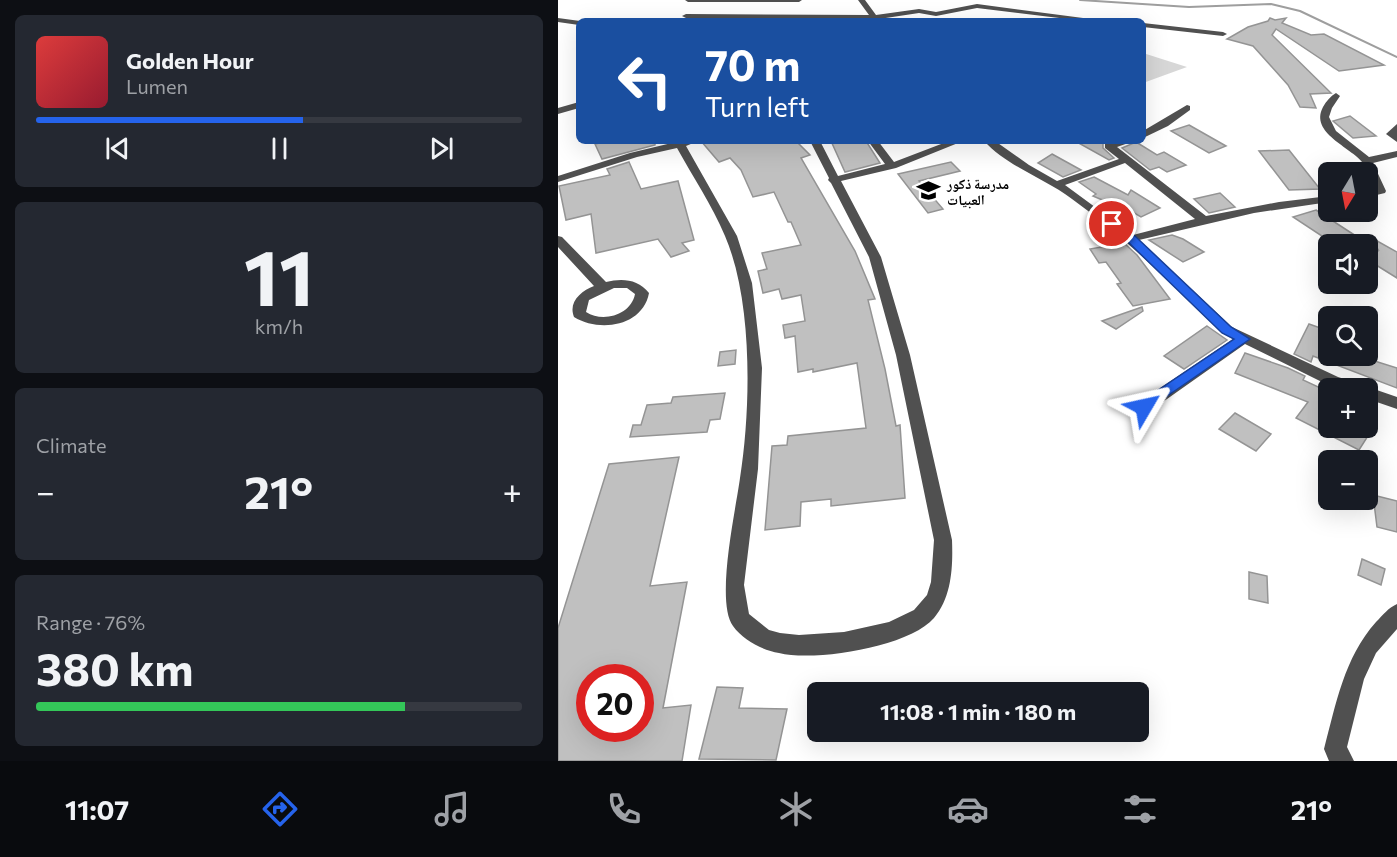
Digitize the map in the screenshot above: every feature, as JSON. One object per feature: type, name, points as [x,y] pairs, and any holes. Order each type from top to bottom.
[{"type":"street","points":[[688,0],[800,0],[813,4],[814,16]]},
{"type":"street","points":[[861,0],[875,18]]},
{"type":"street","points":[[881,18],[919,11],[936,14],[977,6],[1077,18]]},
{"type":"street","points":[[686,16],[855,18]]},
{"type":"street","points":[[558,20],[576,23]]},
{"type":"street","points":[[1146,26],[1223,34]]},
{"type":"street","points":[[1336,96],[1325,107],[1326,127],[1367,161],[1397,154]]},
{"type":"street","points":[[558,111],[576,106]]},
{"type":"street","points":[[1146,134],[1165,124],[1187,108]]},
{"type":"street","points":[[1397,128],[1391,134],[1397,139]]},
{"type":"street","points":[[558,179],[634,155],[683,144]]},
{"type":"street","points":[[687,144],[731,236],[746,283],[754,368],[750,469],[734,585],[740,619],[766,639],[795,645],[844,643],[891,633],[923,617],[937,594],[944,568],[943,540],[900,344],[875,257],[833,180],[816,144]]},
{"type":"street","points":[[875,144],[892,166]]},
{"type":"street","points":[[833,180],[892,166],[950,144]]},
{"type":"street","points":[[993,144],[1025,167],[1074,195],[1131,239],[1227,330],[1327,378]]},
{"type":"street","points":[[1117,144],[1109,146],[1203,219]]},
{"type":"street","points":[[1057,185],[1098,168],[1126,160]]},
{"type":"street","points":[[1131,239],[1203,219],[1286,203],[1318,200]]},
{"type":"street","points":[[558,240],[603,287]]},
{"type":"street","points":[[1144,407],[1243,339]]},
{"type":"street","points":[[1378,396],[1397,403]]},
{"type":"street","points":[[1342,761],[1335,749],[1354,677],[1369,646],[1397,614]]},
{"type":"shaded area","points":[[1146,54],[1187,67],[1146,82]]},
{"type":"building","points":[[1270,18],[1275,20],[1286,18],[1282,23],[1311,35],[1324,34],[1384,65],[1339,71],[1276,29],[1272,35],[1331,93],[1310,94],[1316,108],[1300,107],[1288,85],[1253,46],[1227,39],[1248,27],[1268,21]]},
{"type":"building","points":[[1350,116],[1376,136],[1353,138],[1333,121]]},
{"type":"building","points":[[1189,125],[1226,146],[1209,153],[1171,131]]},
{"type":"building","points":[[595,144],[655,144],[655,145],[602,159]]},
{"type":"building","points":[[704,144],[799,144],[810,155],[801,158],[855,251],[875,299],[868,300],[896,426],[900,425],[905,498],[831,506],[831,499],[801,502],[800,526],[765,530],[772,446],[787,445],[788,436],[866,428],[857,363],[813,372],[813,369],[798,372],[795,336],[785,338],[783,325],[805,321],[801,295],[782,299],[779,289],[763,293],[758,271],[767,269],[762,253],[801,245],[791,222],[788,222],[774,192],[753,197],[741,170],[730,158],[719,162]]},
{"type":"building","points":[[832,144],[868,144],[880,163],[845,172]]},
{"type":"building","points":[[1080,144],[1103,144],[1103,148],[1114,158],[1109,160]]},
{"type":"building","points":[[1139,144],[1157,155],[1164,152],[1186,165],[1167,172],[1159,167],[1150,170],[1122,148]]},
{"type":"building","points":[[1289,150],[1318,189],[1289,190],[1259,151]]},
{"type":"building","points":[[1052,154],[1081,170],[1063,177],[1038,163]]},
{"type":"building","points":[[629,162],[641,189],[678,181],[694,240],[682,243],[689,251],[671,257],[658,239],[596,253],[591,214],[566,220],[559,186],[610,175],[607,169]]},
{"type":"building","name":"مدرسة ذكور العبيات","points":[[951,162],[960,171],[919,181],[943,209],[928,213],[898,174]]},
{"type":"building","points":[[1094,177],[1128,195],[1131,190],[1160,208],[1141,217],[1117,203],[1114,205],[1093,196],[1096,194],[1079,182]]},
{"type":"building","points":[[1220,193],[1235,207],[1209,213],[1194,199]]},
{"type":"building","points":[[1316,210],[1318,222],[1334,222],[1353,234],[1319,234],[1293,217]]},
{"type":"building","points":[[1172,235],[1204,252],[1183,262],[1149,240]]},
{"type":"building","points":[[1378,241],[1397,252],[1397,278],[1378,266]]},
{"type":"building","points":[[1124,243],[1137,255],[1170,299],[1133,306],[1117,284],[1121,283],[1106,262],[1099,263],[1090,249]]},
{"type":"building","points":[[1142,307],[1143,311],[1116,329],[1102,321]]},
{"type":"building","points":[[1309,324],[1318,327],[1318,358],[1313,356],[1311,362],[1294,354]]},
{"type":"building","points":[[1207,326],[1227,340],[1184,369],[1164,356]]},
{"type":"building","points":[[736,350],[735,364],[718,366],[720,352]]},
{"type":"building","points":[[1245,353],[1305,376],[1303,380],[1318,387],[1318,429],[1296,418],[1308,402],[1235,373]]},
{"type":"building","points":[[1378,362],[1397,368],[1397,388],[1378,381],[1378,378],[1371,378],[1339,366],[1378,366]]},
{"type":"building","points":[[725,393],[720,419],[710,420],[707,432],[630,437],[633,425],[641,425],[647,405],[671,403],[673,397]]},
{"type":"building","points":[[1235,413],[1271,434],[1256,451],[1219,429]]},
{"type":"building","points":[[1335,438],[1367,438],[1359,450]]},
{"type":"building","points":[[679,457],[650,586],[687,582],[663,708],[691,705],[682,761],[558,761],[558,628],[609,464]]},
{"type":"building","points":[[1378,496],[1397,501],[1397,532],[1377,527],[1375,510],[1378,510]]},
{"type":"building","points":[[1362,559],[1385,569],[1381,585],[1358,575]]},
{"type":"building","points":[[1249,572],[1267,576],[1268,603],[1249,599]]},
{"type":"building","points":[[717,687],[743,688],[739,708],[787,709],[776,760],[699,759]]},
{"type":"waterway","points":[[1080,0],[1189,7],[1271,4],[1300,11],[1397,57]]},
{"type":"place","name":"مدرسة ذكور العبيات","points":[[929,191]]},
{"type":"route","points":[[1112,224],[1131,239],[1227,330],[1243,339],[1144,407]]}]
